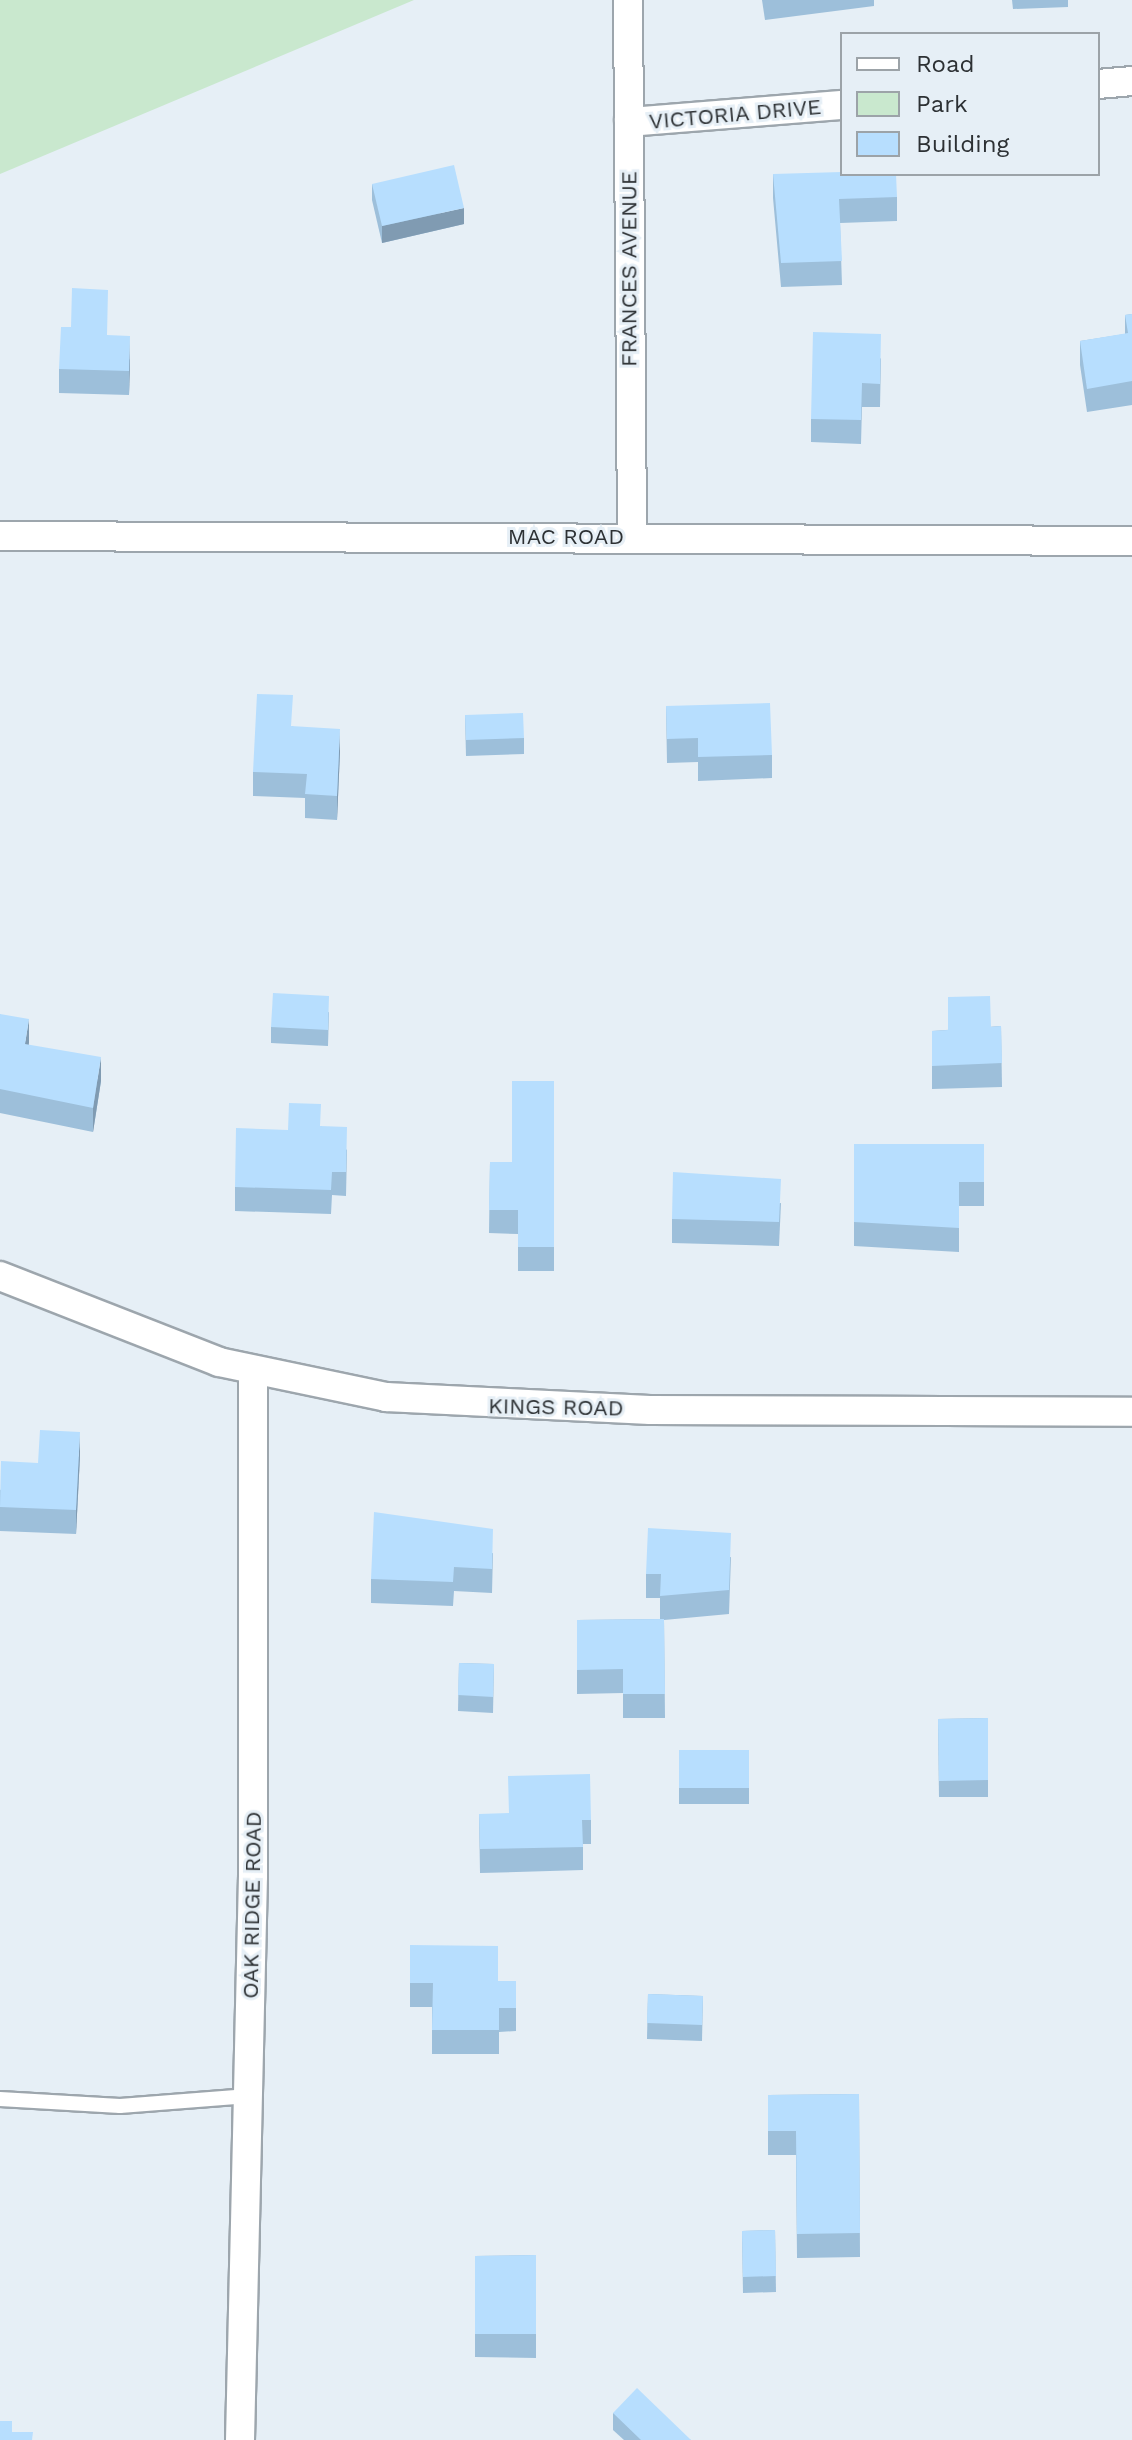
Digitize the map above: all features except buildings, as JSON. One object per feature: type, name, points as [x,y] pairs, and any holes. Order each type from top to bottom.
[{"type":"street","name":"FRANCES AVENUE","points":[[628,0],[632,537]]},
{"type":"street","points":[[1100,84],[1132,81]]},
{"type":"street","name":"VICTORIA DRIVE","points":[[629,122],[840,105]]},
{"type":"street","name":"MAC ROAD","points":[[0,536],[1132,541]]},
{"type":"street","name":"KINGS ROAD","points":[[0,1276],[156,1342],[253,1370],[478,1406],[1132,1412]]},
{"type":"street","name":"OAK RIDGE ROAD","points":[[240,2440],[249,2096],[253,1370]]},
{"type":"lane","points":[[0,2099],[120,2106],[249,2096]]},
{"type":"green space","points":[[0,0],[414,0],[0,174]]}]
